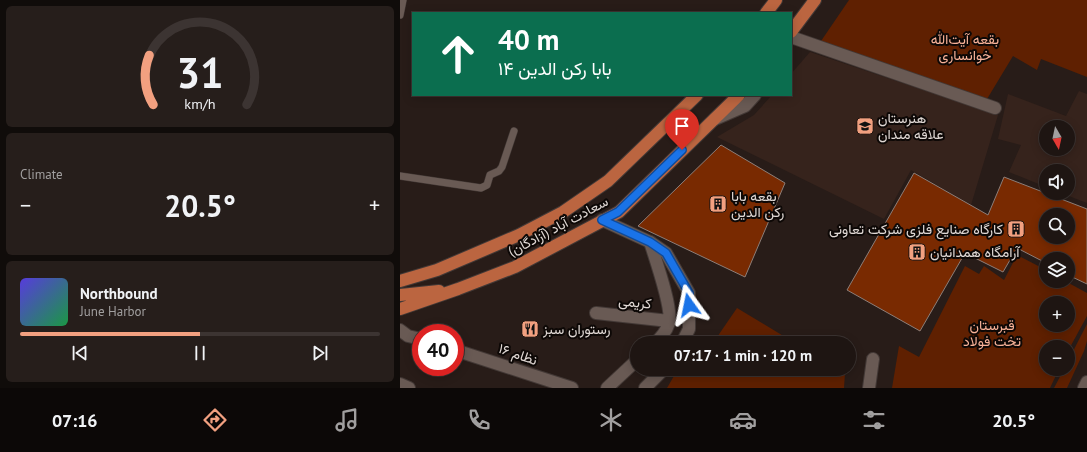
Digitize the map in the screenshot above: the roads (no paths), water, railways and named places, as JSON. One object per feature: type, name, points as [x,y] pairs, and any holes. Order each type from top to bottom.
[{"type":"main road","points":[[767,12],[776,0]]},
{"type":"main road","points":[[792,31],[815,0]]},
{"type":"main road","name":"سعادت آباد (آزادگان)","points":[[400,281],[437,270],[519,235],[563,212],[608,181],[696,96]]},
{"type":"main road","name":"سعادت آباد (آزادگان)","points":[[400,309],[515,267],[618,212],[738,96]]},
{"type":"main road","points":[[400,295],[458,289]]},
{"type":"street","points":[[792,37],[995,108]]},
{"type":"street","points":[[714,119],[745,106],[754,96]]},
{"type":"street","points":[[602,220],[650,242],[666,253],[689,293],[689,329],[686,336]]},
{"type":"street","points":[[650,242],[667,299],[669,322],[662,336]]},
{"type":"street","name":"کریمی","points":[[596,313],[669,322]]},
{"type":"street","points":[[400,330],[412,337]]},
{"type":"street","name":"نظام ۱۶","points":[[464,353],[572,388]]},
{"type":"street","points":[[869,388],[873,359]]},
{"type":"street","points":[[607,388],[630,367]]},
{"type":"street","points":[[645,388],[657,376]]},
{"type":"street","points":[[1084,388],[1087,382]]},
{"type":"street","points":[[400,384],[409,388]]},
{"type":"lane","points":[[400,15],[403,0]]},
{"type":"lane","points":[[400,176],[482,188],[487,185],[490,175],[499,171],[502,167],[514,131]]},
{"type":"place","name":"هنرستان علاقه مندان","points":[[865,126]]},
{"type":"place","name":"بقعه بابا رکن الدین","points":[[718,204]]},
{"type":"place","name":"کارگاه صنایع فلزی شرکت تعاونی","points":[[1016,229]]},
{"type":"place","name":"آرامگاه همدانیان","points":[[917,252]]},
{"type":"place","name":"رستوران سبز","points":[[530,329]]},
{"type":"park label","name":"بقعه آیت‌الله خوانساری","points":[[965,48]]},
{"type":"park label","name":"قبرستان تخت فولاد","points":[[992,334]]}]
